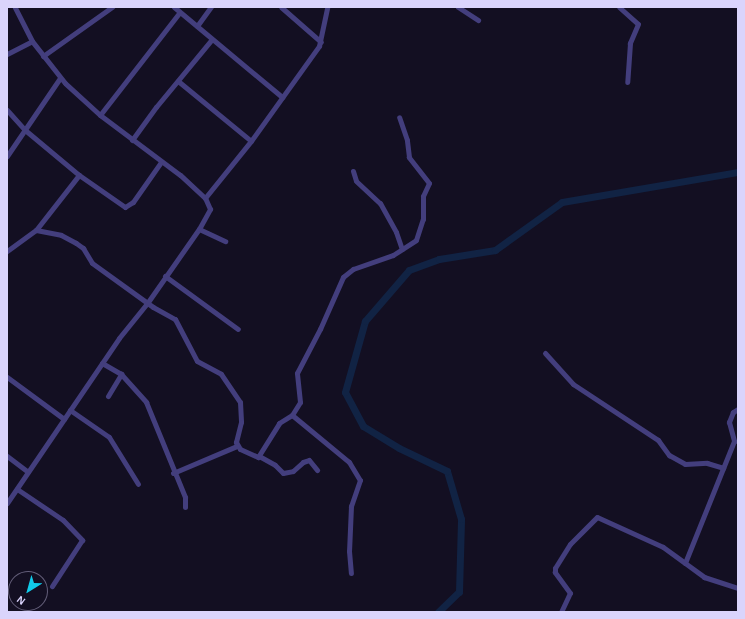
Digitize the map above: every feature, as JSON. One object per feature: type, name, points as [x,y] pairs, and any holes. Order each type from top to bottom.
[{"type":"street","points":[[7,503],[102,363],[148,302],[199,229],[210,209],[205,198],[100,115],[60,78],[32,41],[15,7]]},
{"type":"street","points":[[43,56],[112,7]]},
{"type":"street","points":[[174,7],[282,97]]},
{"type":"street","points":[[197,26],[211,7]]},
{"type":"street","points":[[281,7],[320,42]]},
{"type":"street","points":[[205,198],[251,141],[320,42],[327,7]]},
{"type":"street","points":[[458,7],[478,20]]},
{"type":"street","points":[[619,7],[638,24],[630,43],[627,82]]},
{"type":"street","points":[[100,115],[180,12]]},
{"type":"street","points":[[132,140],[212,39]]},
{"type":"street","points":[[7,54],[32,41]]},
{"type":"street","points":[[7,156],[60,78]]},
{"type":"street","points":[[178,80],[251,141]]},
{"type":"street","points":[[7,110],[25,130],[79,175],[120,205],[128,207],[161,162]]},
{"type":"street","points":[[259,456],[277,426],[292,415],[300,402],[297,373],[320,329],[343,277],[349,271],[384,260],[416,240],[422,219],[423,196],[430,185],[409,157],[407,140],[399,117]]},
{"type":"street","points":[[353,171],[356,181],[380,203],[396,232],[402,249]]},
{"type":"street","points":[[7,251],[36,230],[79,175]]},
{"type":"street","points":[[199,229],[225,241]]},
{"type":"street","points":[[36,230],[63,236],[81,247],[92,263],[175,319],[197,361],[215,369],[234,390],[242,409],[237,446]]},
{"type":"street","points":[[165,276],[238,329]]},
{"type":"street","points":[[545,353],[573,384],[658,440],[669,455],[685,464],[707,463],[723,468]]},
{"type":"street","points":[[102,363],[121,374],[146,402],[173,473],[185,497],[185,507]]},
{"type":"street","points":[[108,396],[121,374]]},
{"type":"street","points":[[7,377],[64,419]]},
{"type":"street","points":[[685,563],[687,553],[714,497],[723,468],[736,444],[730,433],[729,422],[733,412],[738,409]]},
{"type":"street","points":[[70,410],[110,439],[138,484]]},
{"type":"street","points":[[292,415],[334,447],[349,462],[360,478],[351,504],[349,551],[351,573]]},
{"type":"street","points":[[237,446],[243,451],[259,456],[275,465],[283,473],[293,471],[303,462],[309,460],[317,470]]},
{"type":"street","points":[[173,473],[237,446]]},
{"type":"street","points":[[7,456],[28,472]]},
{"type":"street","points":[[17,489],[63,520],[82,540],[52,586]]},
{"type":"street","points":[[561,612],[570,593],[555,572],[555,568],[570,544],[595,518],[600,517],[663,547],[704,577],[738,588]]},
{"type":"waterway","points":[[438,612],[459,592],[461,519],[447,471],[399,448],[363,426],[345,392],[365,321],[409,270],[439,259],[495,250],[562,202],[738,172]]}]
